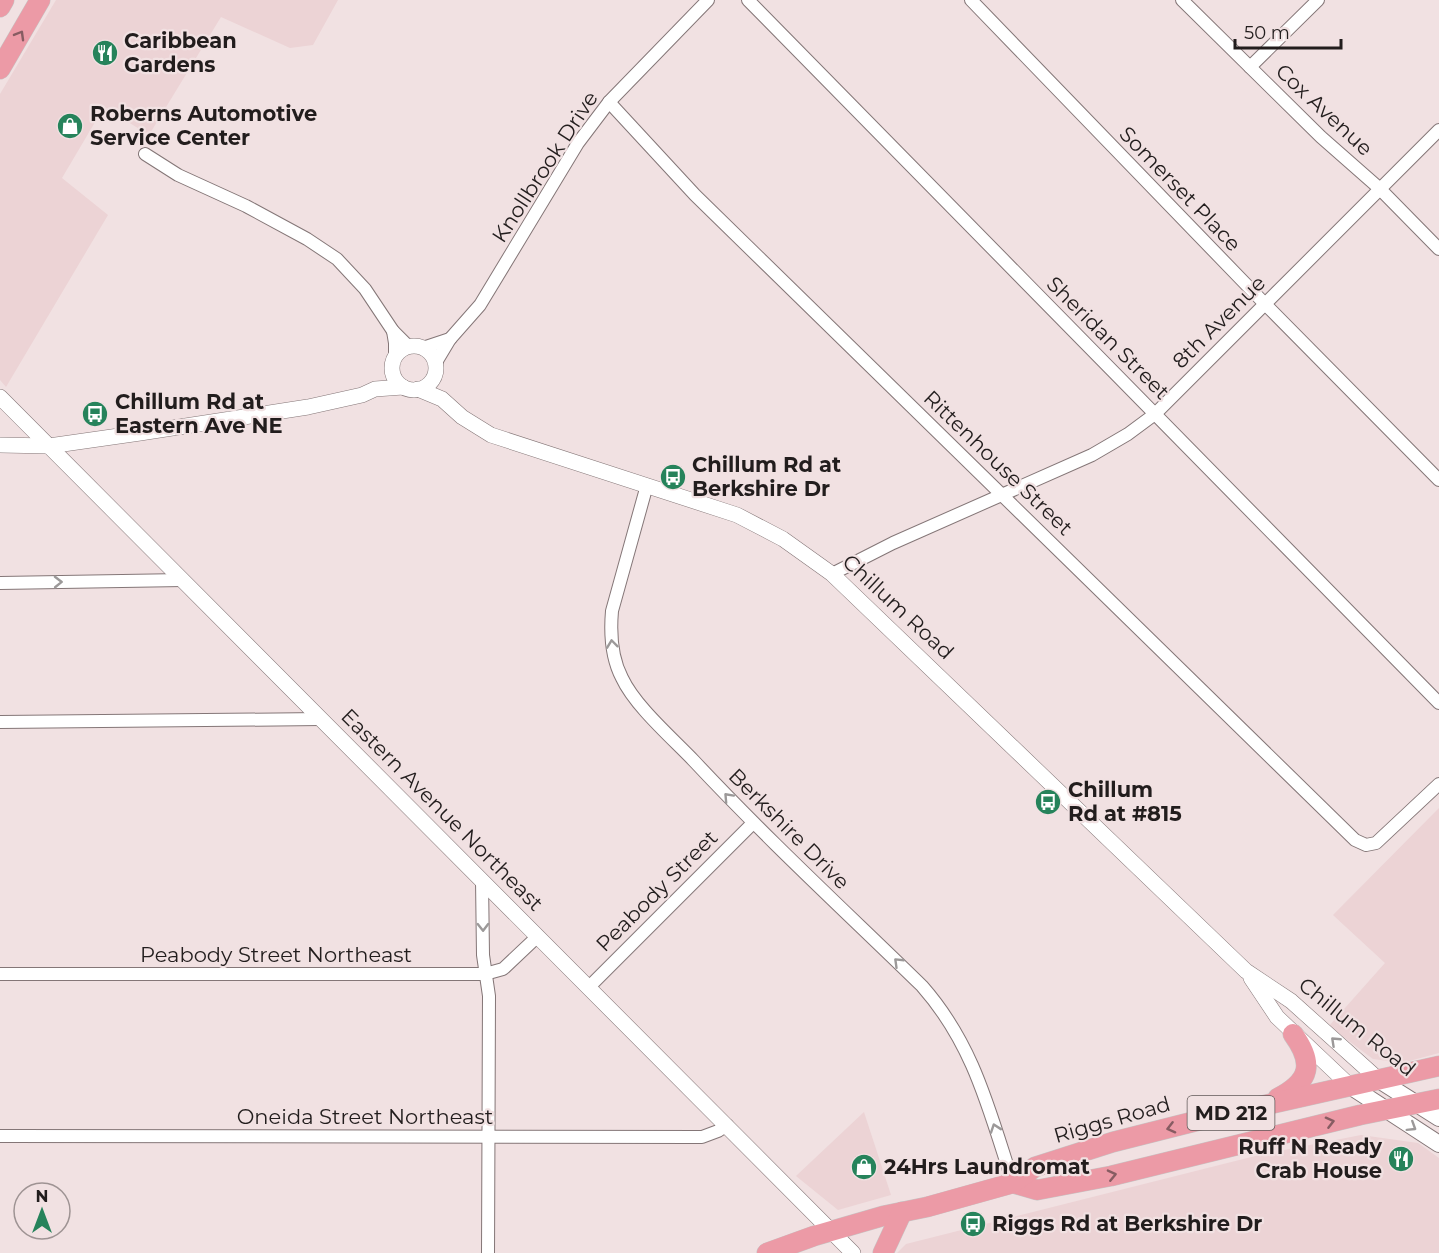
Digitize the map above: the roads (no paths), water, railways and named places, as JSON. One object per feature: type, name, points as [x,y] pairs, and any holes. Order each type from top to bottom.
[{"type":"main road","points":[[0,7],[4,0]]},
{"type":"main road","points":[[0,69],[40,0]]},
{"type":"main road","points":[[1265,1105],[1297,1086],[1307,1067],[1308,1061],[1304,1048],[1293,1034]]},
{"type":"main road","name":"Riggs Road","points":[[767,1253],[832,1231],[1014,1183],[1035,1167],[1113,1142],[1439,1066]]},
{"type":"main road","name":"Chillum Road","points":[[1379,1080],[1439,1118]]},
{"type":"main road","name":"Chillum Road","points":[[1350,1086],[1439,1144]]},
{"type":"main road","name":"Riggs Road","points":[[1014,1183],[1037,1190],[1111,1176],[1342,1119],[1439,1100]]},
{"type":"main road","points":[[883,1253],[902,1212]]},
{"type":"street","name":"Knollbrook Drive","points":[[435,370],[450,339],[467,323],[480,305],[578,143],[609,102],[708,0]]},
{"type":"street","name":"Sheridan Street","points":[[748,0],[1439,703]]},
{"type":"street","name":"Somerset Place","points":[[971,0],[1264,304],[1439,480]]},
{"type":"street","name":"Cox Avenue","points":[[1182,0],[1321,137],[1379,188],[1439,249]]},
{"type":"street","points":[[1250,68],[1318,0]]},
{"type":"street","name":"Rittenhouse Street","points":[[609,102],[695,195],[1355,840],[1366,845],[1380,840],[1439,784]]},
{"type":"street","name":"8th Avenue","points":[[832,574],[904,538],[1112,444],[1155,414],[1439,130]]},
{"type":"street","points":[[145,154],[178,175],[246,206],[307,239],[337,259],[365,289],[393,331],[416,347],[429,352],[435,370],[427,385],[410,388],[394,376],[393,331]]},
{"type":"street","name":"Knollbrook Drive","points":[[416,347],[450,339]]},
{"type":"street","points":[[375,389],[403,350],[416,347]]},
{"type":"street","name":"Chillum Road","points":[[435,370],[436,387],[442,399],[462,417],[491,435],[737,515],[783,539],[832,574],[1246,971],[1291,1000],[1379,1080]]},
{"type":"street","name":"Chillum Road","points":[[0,445],[49,446],[308,407],[362,395],[375,389],[410,388],[442,399]]},
{"type":"street","name":"Eastern Avenue Northeast","points":[[0,397],[853,1253]]},
{"type":"street","name":"Berkshire Drive","points":[[647,485],[612,611],[611,640],[616,664],[623,680],[653,718],[753,823],[907,971],[940,1006],[964,1047],[977,1076],[1014,1183]]},
{"type":"street","points":[[0,583],[183,580]]},
{"type":"street","points":[[0,722],[321,719]]},
{"type":"street","name":"Peabody Street","points":[[590,987],[753,823]]},
{"type":"street","points":[[482,880],[483,955],[489,996],[488,1253]]},
{"type":"street","name":"Peabody Street Northeast","points":[[0,974],[485,974],[503,969],[538,936]]},
{"type":"street","name":"Chillum Road","points":[[1246,971],[1277,1017],[1350,1086]]},
{"type":"street","name":"Oneida Street Northeast","points":[[0,1136],[702,1137],[727,1125]]},
{"type":"place","name":"Caribbean Gardens","points":[[105,53]]},
{"type":"place","name":"Roberns Automotive Service Center","points":[[70,126]]},
{"type":"place","name":"Chillum Rd at Eastern Ave NE","points":[[95,414]]},
{"type":"place","name":"Chillum Rd at Berkshire Dr","points":[[673,477]]},
{"type":"place","name":"Chillum Rd at #815","points":[[1048,802]]},
{"type":"place","name":"Ruff N Ready Crab House","points":[[1401,1159]]},
{"type":"place","name":"24Hrs Laundromat","points":[[864,1167]]},
{"type":"place","name":"Riggs Rd at Berkshire Dr","points":[[973,1224]]}]
